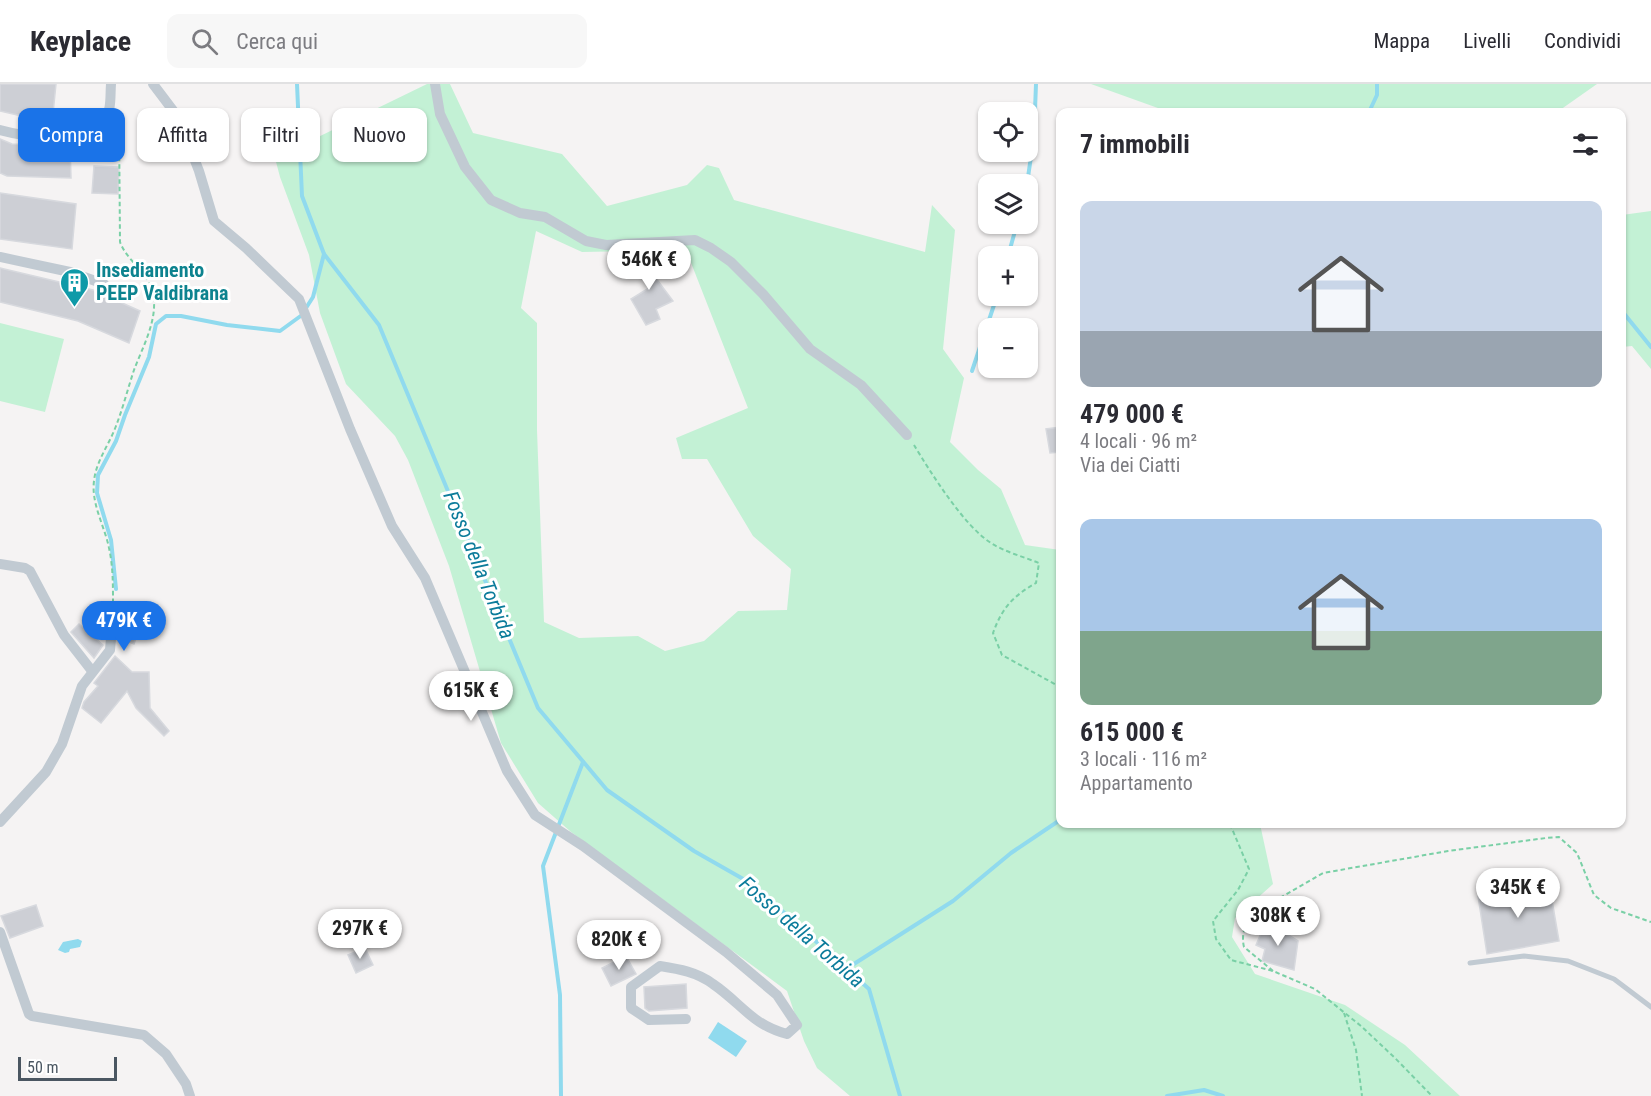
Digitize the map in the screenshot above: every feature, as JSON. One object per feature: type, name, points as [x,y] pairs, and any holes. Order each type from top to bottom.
[{"type":"street","points":[[0,130],[47,137],[91,132],[99,127],[108,114],[111,84]]},
{"type":"street","points":[[153,84],[178,117],[199,171],[214,221],[299,299],[350,429],[392,526],[425,578],[507,771],[535,815],[583,846],[726,952],[777,995],[797,1025],[787,1034],[770,1030],[742,1010],[714,984],[690,971],[660,966],[631,987],[632,1008],[649,1020],[686,1019]]},
{"type":"street","points":[[435,84],[440,114],[465,167],[491,200],[520,213],[545,217],[586,240],[606,244],[695,240],[711,249],[731,262],[763,294],[810,349],[861,385],[907,435]]},
{"type":"street","points":[[0,257],[70,272],[104,284]]},
{"type":"street","points":[[0,564],[30,571],[64,635],[92,670]]},
{"type":"street","points":[[0,822],[46,772],[62,744],[82,686],[92,670],[110,650],[113,614]]},
{"type":"street","points":[[0,932],[28,1014],[144,1035],[166,1054],[186,1084],[190,1096]]},
{"type":"lane","points":[[1470,963],[1524,956],[1568,961],[1614,979],[1651,1007]]},
{"type":"path","points":[[113,614],[112,565],[93,484],[97,467],[116,428],[152,319],[153,293],[149,281],[128,258],[120,242],[120,162]]},
{"type":"path","points":[[907,435],[929,470],[972,526],[992,544],[1039,563],[1036,583],[1016,594],[999,616],[993,633],[1002,655],[1056,685]]},
{"type":"path","points":[[1232,828],[1249,869],[1238,890],[1213,921],[1216,939],[1231,960],[1273,971],[1315,989],[1395,1058],[1432,1096]]},
{"type":"path","points":[[1273,971],[1244,947],[1246,922],[1252,914],[1323,873],[1448,851],[1546,838],[1559,837],[1577,853],[1594,896],[1611,908],[1651,922]]},
{"type":"path","points":[[1344,1013],[1356,1050],[1362,1096]]},
{"type":"green space","points":[[427,84],[450,84],[473,133],[562,154],[607,206],[687,185],[707,165],[719,168],[734,200],[925,252],[932,205],[955,230],[943,349],[964,378],[950,442],[1001,489],[1025,545],[1056,549],[1056,828],[1261,828],[1273,884],[1235,918],[1232,937],[1255,974],[1345,1005],[1405,1045],[1460,1096],[850,1096],[817,1068],[804,1041],[787,991],[571,832],[538,803],[501,743],[449,566],[408,460],[395,436],[346,384],[320,313],[309,255],[276,162],[320,162],[320,136],[332,130],[332,162],[427,162],[427,108],[378,108]],"holes":[[[536,231],[582,252],[686,250],[748,408],[676,438],[682,459],[707,459],[753,536],[791,569],[787,610],[738,611],[704,641],[665,651],[638,636],[579,638],[544,622],[537,430],[537,323],[521,308]]]},
{"type":"green space","points":[[1091,84],[1597,84],[1563,108],[1158,108]]},
{"type":"green space","points":[[1651,211],[1651,369],[1632,346],[1626,347],[1626,214]]},
{"type":"green space","points":[[0,323],[64,339],[45,412],[0,401]]},
{"type":"water","points":[[78,939],[82,941],[80,947],[70,949],[65,953],[58,950],[63,942]]},
{"type":"water","points":[[718,1022],[747,1041],[736,1057],[708,1038]]},
{"type":"building","points":[[0,84],[56,84],[54,108],[18,108],[18,115],[0,111]]},
{"type":"building","points":[[0,139],[18,144],[18,162],[71,162],[71,178],[7,176],[0,173]]},
{"type":"building","points":[[94,166],[119,167],[118,194],[92,193]]},
{"type":"building","name":"Insediamento PEEP Valdibrana","points":[[0,193],[76,204],[72,249],[0,239]]},
{"type":"building","points":[[636,251],[642,258],[649,254],[656,266],[649,269],[673,301],[656,309],[660,319],[646,325],[631,299],[649,288],[629,253]]},
{"type":"building","name":"Insediamento PEEP Valdibrana","points":[[0,268],[93,290],[140,311],[129,343],[78,321],[0,302]]},
{"type":"building","points":[[1056,428],[1056,452],[1050,453],[1046,429]]},
{"type":"building","points":[[126,607],[144,614],[134,644],[119,638],[120,624]]},
{"type":"building","points":[[79,624],[103,645],[94,658],[71,632]]},
{"type":"building","points":[[115,656],[132,672],[149,672],[150,708],[169,731],[164,736],[136,708],[127,691],[101,723],[82,708],[84,702],[98,686],[94,683]]},
{"type":"building","points":[[1549,883],[1559,941],[1487,954],[1478,896]]},
{"type":"building","points":[[36,905],[43,926],[10,938],[1,916]]},
{"type":"building","points":[[1266,921],[1298,941],[1294,970],[1262,961],[1265,949],[1256,945]]},
{"type":"building","points":[[365,948],[373,965],[356,973],[348,955]]},
{"type":"building","points":[[626,956],[636,974],[611,986],[602,968]]},
{"type":"building","points":[[686,984],[687,1008],[649,1011],[645,1008],[644,987]]},
{"type":"waterway","name":"Fosso della Torbida","points":[[297,84],[302,196],[324,254],[379,325],[538,708],[607,790],[694,851],[752,884],[869,989],[900,1096]]},
{"type":"waterway","points":[[1028,174],[1034,136],[1036,84]]},
{"type":"waterway","points":[[1371,108],[1377,95],[1377,84]]},
{"type":"waterway","points":[[1011,246],[1014,234]]},
{"type":"waterway","points":[[306,308],[313,297],[324,254]]},
{"type":"waterway","points":[[972,371],[994,306]]},
{"type":"waterway","points":[[116,589],[111,540],[97,493],[98,475],[116,441],[149,357],[156,324],[166,316],[181,316],[227,325],[280,331],[302,315]]},
{"type":"waterway","points":[[1626,316],[1651,347]]},
{"type":"waterway","points":[[561,1096],[560,995],[543,866],[583,762]]},
{"type":"waterway","points":[[846,969],[953,901],[1011,853],[1056,823]]},
{"type":"waterway","points":[[1167,1096],[1204,1090],[1223,1096]]},
{"type":"place","name":"Insediamento PEEP Valdibrana","points":[[75,308]]}]
